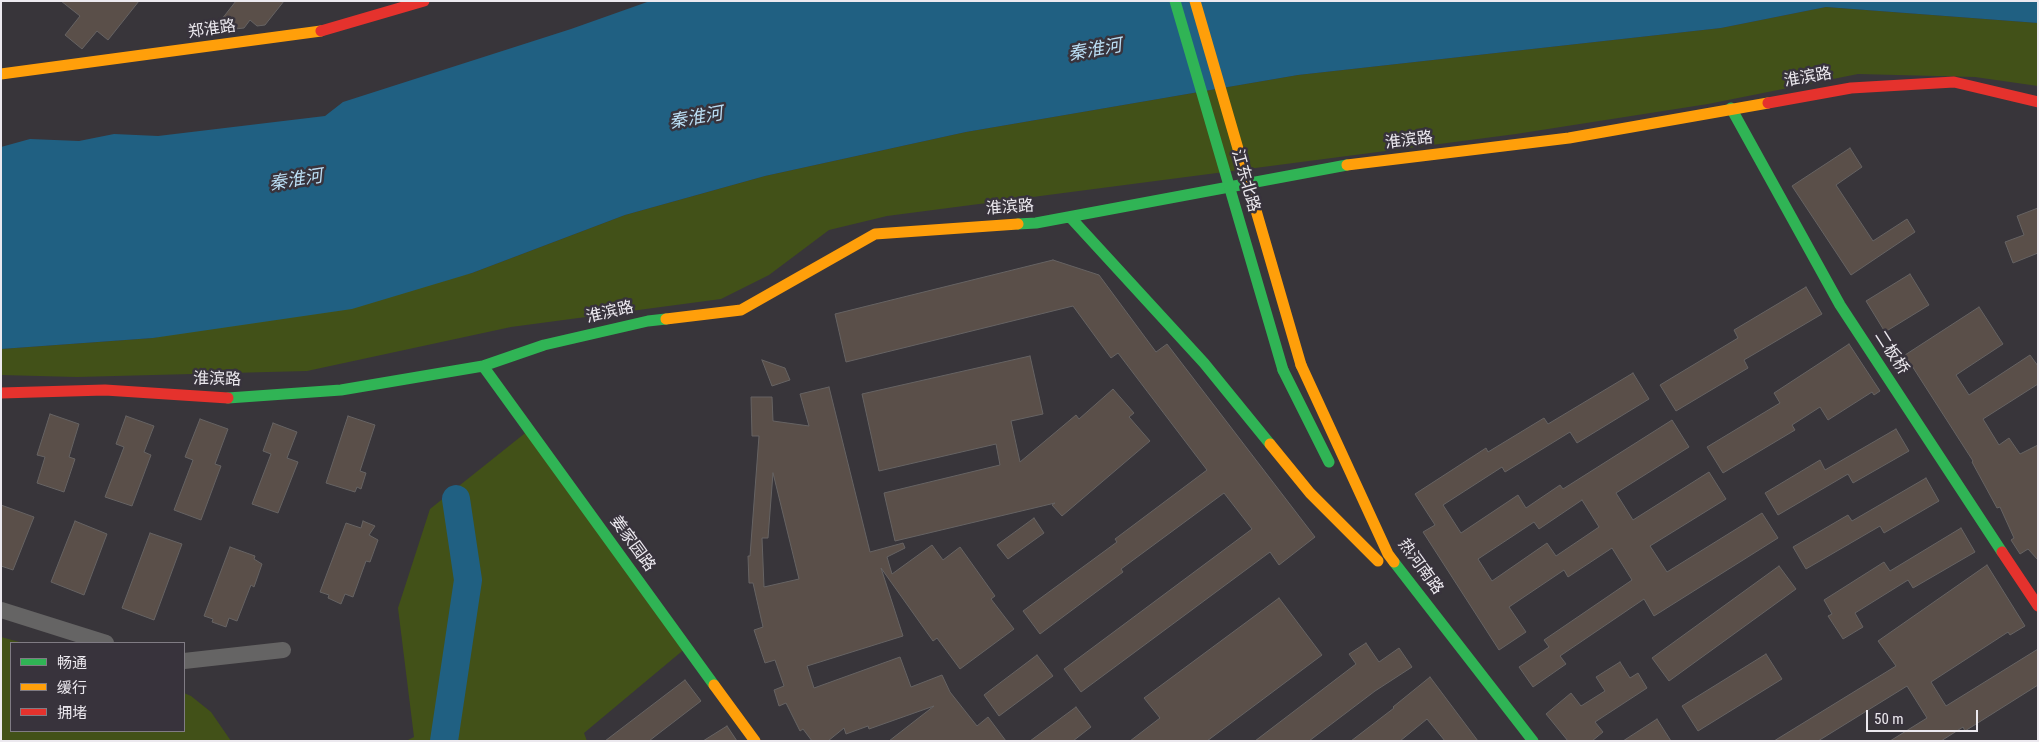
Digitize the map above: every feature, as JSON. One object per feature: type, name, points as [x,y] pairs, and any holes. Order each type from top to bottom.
[{"type":"street","name":"郑淮路","points":[[1,74],[323,31],[424,1]]},
{"type":"street","name":"江东北路","points":[[1175,1],[1283,370],[1335,474]]},
{"type":"street","name":"江东北路","points":[[1195,1],[1301,364]]},
{"type":"street","name":"淮滨路","points":[[1,393],[105,390],[228,398],[341,390],[483,366],[544,345],[648,321],[741,310],[875,234],[1036,223],[1353,164],[1570,138],[1851,88],[1954,82],[2038,102]]},
{"type":"street","name":"二板桥","points":[[1731,108],[1840,305],[2038,606]]},
{"type":"street","points":[[1070,217],[1204,363],[1310,493],[1378,560]]},
{"type":"street","name":"热河南路","points":[[1301,364],[1388,554],[1533,741]]},
{"type":"street","name":"姜家园路","points":[[483,366],[755,741]]},
{"type":"street","name":"热河南路","points":[[1361,526],[1378,560],[1402,592]]},
{"type":"street","points":[[1,610],[103,642]]},
{"type":"street","points":[[185,661],[283,650]]},
{"type":"green space","points":[[1826,7],[2038,23],[2038,86],[1975,77],[1858,74],[1708,104],[1516,134],[887,216],[829,230],[769,275],[721,299],[511,327],[307,371],[77,377],[1,375],[1,349],[153,338],[472,273],[625,215],[765,176],[966,132],[1298,75],[1721,28]]},
{"type":"green space","points":[[529,430],[687,647],[584,733],[587,741],[406,741],[414,737],[398,608],[430,509]]},
{"type":"green space","points":[[1,637],[19,642],[10,642],[10,732],[185,732],[185,693],[211,712],[231,741],[1,741]]},
{"type":"water","name":"秦淮河","points":[[650,1],[2038,1],[2038,23],[1826,7],[1721,28],[1298,75],[966,132],[765,176],[625,215],[472,273],[352,309],[153,338],[1,349],[1,147],[30,139],[79,141],[114,134],[158,136],[325,116],[343,102],[571,29]]},
{"type":"building","points":[[61,1],[139,1],[108,40],[97,31],[82,49],[65,35],[80,16]]},
{"type":"building","points":[[236,1],[284,1],[265,25],[257,26],[250,20],[244,28],[226,30],[218,24]]},
{"type":"building","points":[[1850,148],[1862,167],[1836,185],[1873,241],[1907,219],[1915,232],[1851,275],[1792,186]]},
{"type":"building","points":[[2038,208],[2038,253],[2013,263],[2005,242],[2024,235],[2017,216]]},
{"type":"building","points":[[1053,260],[1099,275],[1156,352],[1167,344],[1315,537],[1279,565],[1270,552],[1081,692],[1064,669],[1252,529],[1224,493],[1121,569],[1123,572],[1040,634],[1023,611],[1117,542],[1115,539],[1207,470],[1118,353],[1111,358],[1073,306],[846,362],[835,314]]},
{"type":"building","points":[[1910,274],[1929,305],[1885,332],[1866,301]]},
{"type":"building","points":[[1806,287],[1822,314],[1744,360],[1748,368],[1676,411],[1660,385],[1738,338],[1734,330]]},
{"type":"building","points":[[1979,307],[2003,344],[1956,375],[1969,395],[2030,355],[2038,366],[2038,384],[1983,419],[1999,445],[2009,438],[2020,454],[2038,445],[2038,560],[2028,549],[2020,554],[2011,540],[2014,538],[2000,507],[1997,508],[1973,461],[1905,355]]},
{"type":"building","points":[[1849,344],[1880,391],[1874,395],[1872,392],[1828,420],[1820,407],[1792,425],[1795,430],[1723,473],[1707,447],[1780,403],[1774,393]]},
{"type":"building","points":[[1030,356],[1043,414],[1011,421],[1020,462],[1076,415],[1079,419],[1113,389],[1134,413],[1129,417],[1150,441],[1062,516],[1052,505],[1055,503],[895,541],[884,493],[1000,465],[996,444],[879,471],[862,394]]},
{"type":"building","points":[[762,360],[785,368],[790,380],[772,386]]},
{"type":"building","points":[[1633,373],[1649,399],[1577,443],[1570,432],[1505,472],[1502,467],[1443,505],[1461,533],[1518,495],[1526,508],[1560,485],[1563,489],[1672,420],[1689,447],[1616,493],[1633,520],[1709,472],[1726,499],[1650,546],[1667,572],[1762,513],[1778,538],[1654,616],[1644,599],[1560,656],[1566,664],[1533,687],[1519,667],[1549,647],[1544,640],[1632,580],[1612,548],[1568,577],[1564,570],[1509,607],[1526,632],[1499,650],[1423,532],[1435,525],[1415,494],[1486,448],[1488,452],[1544,418],[1548,424]],"holes":[[[1582,500],[1599,527],[1556,556],[1547,543],[1492,581],[1478,559],[1534,522],[1539,529]]]},
{"type":"building","points":[[829,387],[870,552],[903,543],[905,548],[887,557],[892,574],[932,545],[943,560],[960,547],[995,596],[991,599],[1014,629],[960,669],[937,638],[933,641],[881,568],[903,636],[807,666],[814,688],[900,657],[911,687],[942,675],[950,692],[977,726],[988,717],[1006,741],[889,741],[934,706],[869,729],[868,726],[846,734],[844,728],[828,741],[812,741],[803,729],[800,731],[786,703],[779,706],[774,690],[784,686],[775,660],[765,663],[754,630],[763,627],[753,583],[749,583],[748,556],[750,556],[759,436],[752,436],[751,397],[772,397],[773,421],[809,426],[800,394]],"holes":[[[773,473],[799,579],[764,587],[762,538],[768,538]]]},
{"type":"building","points":[[50,414],[79,424],[69,457],[75,459],[64,492],[37,483],[45,457],[37,455]]},
{"type":"building","points":[[126,416],[154,426],[144,452],[151,455],[132,506],[105,497],[124,447],[116,444]]},
{"type":"building","points":[[348,416],[375,425],[360,471],[366,473],[361,489],[357,487],[355,492],[326,483]]},
{"type":"building","points":[[200,419],[228,429],[215,464],[221,466],[201,520],[174,510],[193,460],[185,457]]},
{"type":"building","points":[[273,423],[297,432],[287,458],[298,462],[278,513],[252,504],[271,454],[263,451]]},
{"type":"building","points":[[1896,429],[1909,451],[1853,483],[1848,474],[1778,515],[1765,493],[1820,460],[1825,470]]},
{"type":"building","points":[[1926,478],[1939,501],[1884,533],[1880,526],[1806,569],[1793,547],[1848,515],[1852,521]]},
{"type":"building","points":[[1,505],[34,517],[13,570],[1,566]]},
{"type":"building","points":[[1034,518],[1044,533],[1008,559],[997,545]]},
{"type":"building","points":[[75,521],[107,534],[84,595],[51,582]]},
{"type":"building","points":[[363,521],[375,526],[369,535],[378,540],[370,562],[366,561],[353,597],[345,594],[341,604],[328,598],[329,595],[320,592],[346,523],[361,528]]},
{"type":"building","points":[[1961,528],[1975,552],[1913,588],[1908,580],[1855,613],[1863,627],[1843,639],[1828,616],[1832,614],[1824,600],[1884,562],[1890,571]]},
{"type":"building","points":[[150,533],[182,544],[154,620],[122,608]]},
{"type":"building","points":[[230,547],[255,556],[254,559],[262,564],[254,587],[251,585],[237,621],[229,618],[226,627],[212,622],[213,619],[204,616]]},
{"type":"building","points":[[1987,565],[2025,626],[2010,635],[2008,632],[1931,682],[1946,706],[2038,649],[2038,685],[1965,731],[1963,727],[1941,741],[1890,741],[1927,718],[1907,686],[1818,741],[1774,741],[1896,666],[1878,641]]},
{"type":"building","points":[[1779,566],[1796,589],[1669,681],[1652,658]]},
{"type":"building","points":[[1279,598],[1322,655],[1207,741],[1130,741],[1160,718],[1144,698]]},
{"type":"building","points":[[1366,643],[1379,662],[1399,648],[1412,667],[1375,691],[1309,741],[1255,741],[1356,664],[1349,654]]},
{"type":"building","points":[[1766,654],[1782,679],[1698,731],[1682,706]]},
{"type":"building","points":[[1037,655],[1053,676],[999,716],[984,695]]},
{"type":"building","points":[[1620,662],[1630,678],[1638,673],[1647,688],[1595,722],[1603,732],[1592,741],[1568,741],[1546,714],[1571,693],[1581,706],[1605,691],[1596,677]]},
{"type":"building","points":[[1430,677],[1478,741],[1445,741],[1427,719],[1400,741],[1351,741],[1394,708]]},
{"type":"building","points":[[685,680],[701,701],[649,741],[605,741]]},
{"type":"building","points":[[1076,707],[1091,727],[1073,741],[1030,741]]},
{"type":"building","points":[[1657,719],[1671,741],[1623,741]]},
{"type":"building","points":[[727,726],[737,741],[703,741]]},
{"type":"waterway","points":[[444,741],[468,580],[456,499]]},
{"type":"traffic: fast","points":[[1175,1],[1283,370]]},
{"type":"traffic: fast","points":[[1731,108],[1840,305],[2002,552]]},
{"type":"traffic: fast","points":[[1018,224],[1036,223],[1347,165]]},
{"type":"traffic: fast","points":[[1070,217],[1204,363],[1270,444]]},
{"type":"traffic: fast","points":[[228,398],[341,390],[483,366],[544,345],[648,321],[666,319]]},
{"type":"traffic: fast","points":[[483,366],[714,685]]},
{"type":"traffic: fast","points":[[1283,370],[1329,462]]},
{"type":"traffic: fast","points":[[1394,562],[1533,741]]},
{"type":"traffic: slow","points":[[1195,1],[1301,365]]},
{"type":"traffic: slow","points":[[1,74],[321,31]]},
{"type":"traffic: slow","points":[[1347,165],[1569,138],[1768,103]]},
{"type":"traffic: slow","points":[[666,319],[741,310],[875,234],[1018,224]]},
{"type":"traffic: slow","points":[[1301,365],[1388,554],[1394,562]]},
{"type":"traffic: slow","points":[[1270,444],[1310,493],[1378,561]]},
{"type":"traffic: slow","points":[[714,685],[755,741]]},
{"type":"traffic: jam","points":[[321,31],[424,1]]},
{"type":"traffic: jam","points":[[1768,103],[1851,88],[1954,82],[2038,102]]},
{"type":"traffic: jam","points":[[1,393],[105,390],[228,398]]},
{"type":"traffic: jam","points":[[2002,552],[2038,606]]}]
